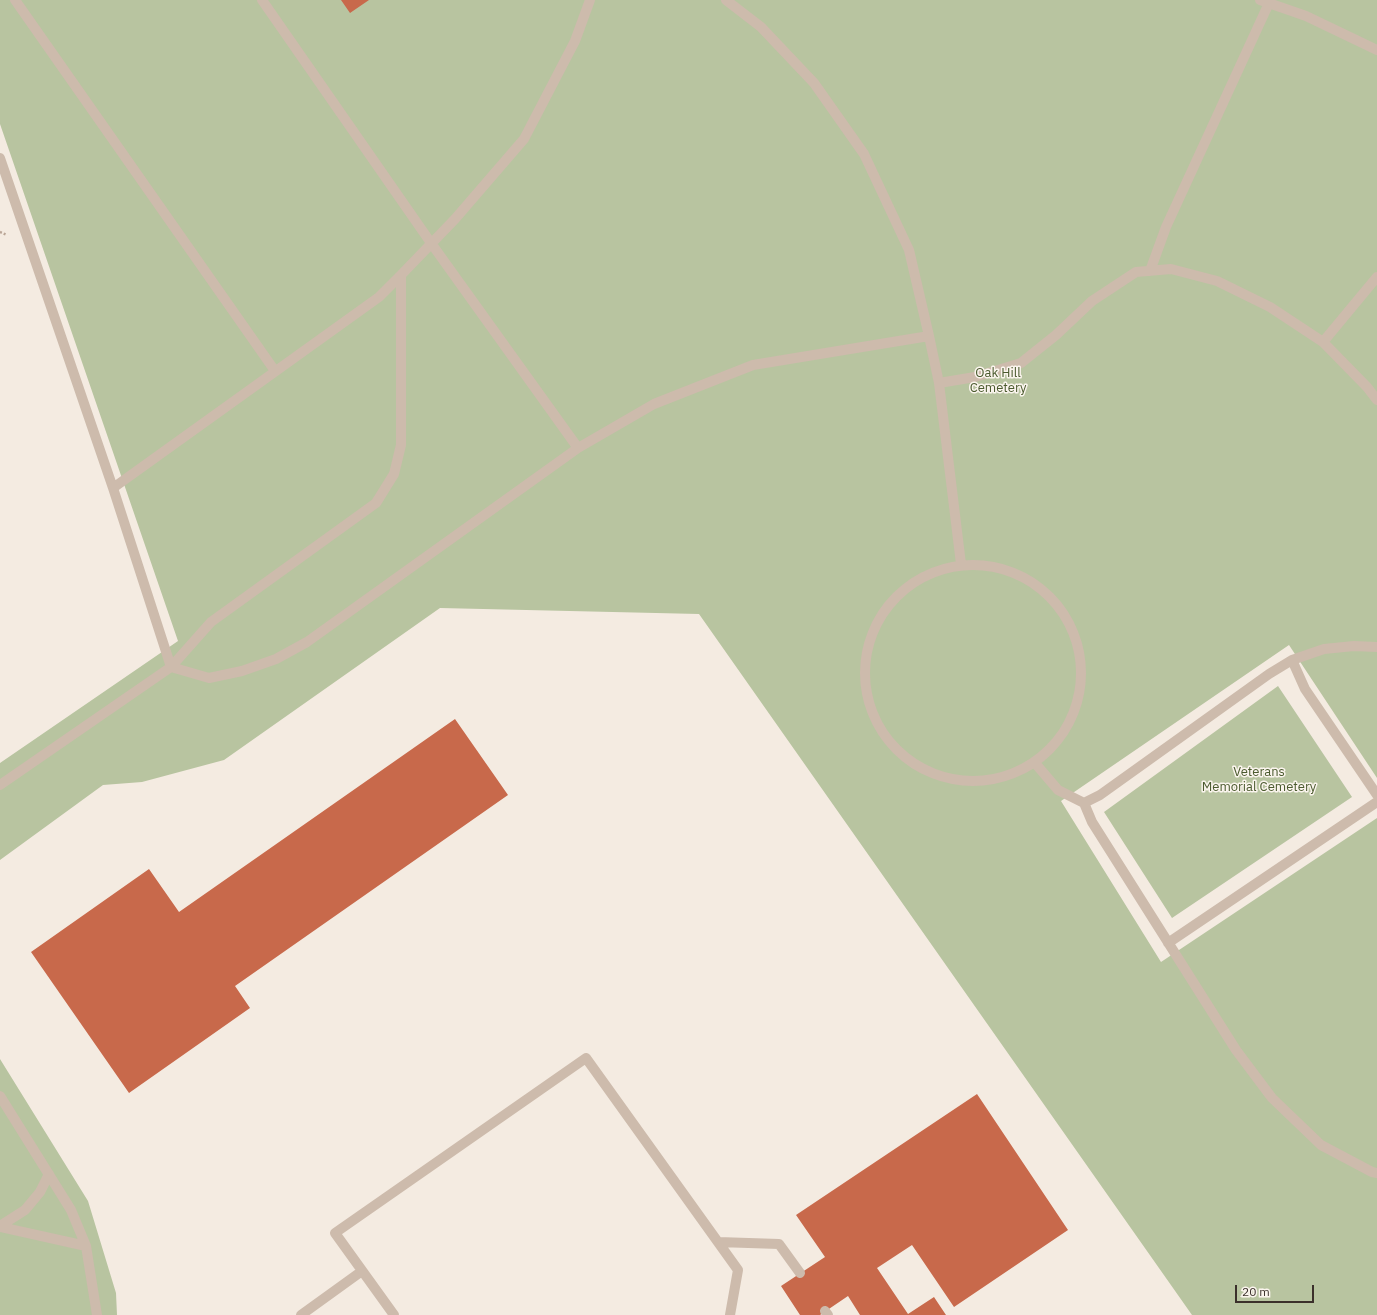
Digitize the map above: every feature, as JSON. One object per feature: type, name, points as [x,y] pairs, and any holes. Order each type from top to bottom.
[{"type":"lane","points":[[15,0],[275,371]]},
{"type":"lane","points":[[262,0],[431,243],[578,448]]},
{"type":"lane","points":[[113,488],[379,296],[401,275],[455,219],[524,139],[575,41],[590,0]]},
{"type":"lane","points":[[726,0],[762,28],[814,83],[864,154],[909,250],[939,383],[960,564]]},
{"type":"lane","points":[[1150,271],[1166,227],[1264,2],[1306,16],[1377,50]]},
{"type":"lane","points":[[0,158],[113,488],[171,667]]},
{"type":"lane","points":[[939,383],[975,377],[1021,363],[1056,335],[1092,301],[1136,272],[1171,269],[1217,281],[1270,307],[1323,342],[1367,387],[1377,400]]},
{"type":"lane","points":[[0,785],[171,667],[211,622],[376,503],[394,474],[401,445],[401,275]]},
{"type":"lane","points":[[1323,342],[1377,277]]},
{"type":"lane","points":[[171,667],[209,678],[242,671],[276,659],[307,642],[578,448],[654,404],[753,365],[929,336]]},
{"type":"lane","points":[[960,564],[1001,567],[1039,585],[1066,615],[1081,654],[1080,695],[1064,733],[1035,763],[995,780],[951,780],[910,763],[880,732],[864,690],[866,646],[885,607],[918,578],[960,564]]},
{"type":"lane","points":[[1084,802],[1100,794],[1269,674],[1292,660],[1324,649],[1354,646],[1377,647]]},
{"type":"lane","points":[[1292,660],[1306,689],[1377,795]]},
{"type":"lane","points":[[1035,763],[1058,790],[1084,802],[1092,822],[1168,943],[1236,1050],[1272,1098],[1321,1145],[1372,1172],[1377,1173]]},
{"type":"lane","points":[[1168,943],[1377,802]]},
{"type":"lane","points":[[394,1315],[335,1233],[586,1058],[738,1270],[730,1315]]},
{"type":"lane","points":[[0,1096],[71,1210],[86,1246],[97,1315]]},
{"type":"lane","points":[[0,1226],[25,1210],[40,1192],[49,1174]]},
{"type":"lane","points":[[0,1226],[86,1246]]},
{"type":"lane","points":[[718,1242],[779,1244],[800,1273]]},
{"type":"lane","points":[[301,1315],[362,1271]]},
{"type":"green space","name":"Oak Hill Cemetery","points":[[0,0],[1377,0],[1377,778],[1289,645],[1061,801],[1161,962],[1377,818],[1377,1315],[1192,1315],[699,614],[440,608],[224,760],[142,782],[103,785],[0,860],[0,763],[178,641],[0,124]]},
{"type":"green space","name":"Veterans Memorial Cemetery","points":[[1278,686],[1352,797],[1172,918],[1104,812]]},
{"type":"green space","points":[[0,1059],[88,1201],[116,1293],[117,1315],[0,1315]]},
{"type":"building","points":[[341,0],[369,0],[350,13]]},
{"type":"building","points":[[455,719],[508,795],[235,986],[250,1008],[129,1093],[31,952],[149,869],[179,912]]},
{"type":"building","points":[[977,1094],[1068,1230],[954,1307],[912,1245],[877,1268],[908,1314],[934,1297],[946,1315],[860,1315],[848,1296],[820,1315],[800,1315],[781,1286],[825,1257],[796,1215]]}]
